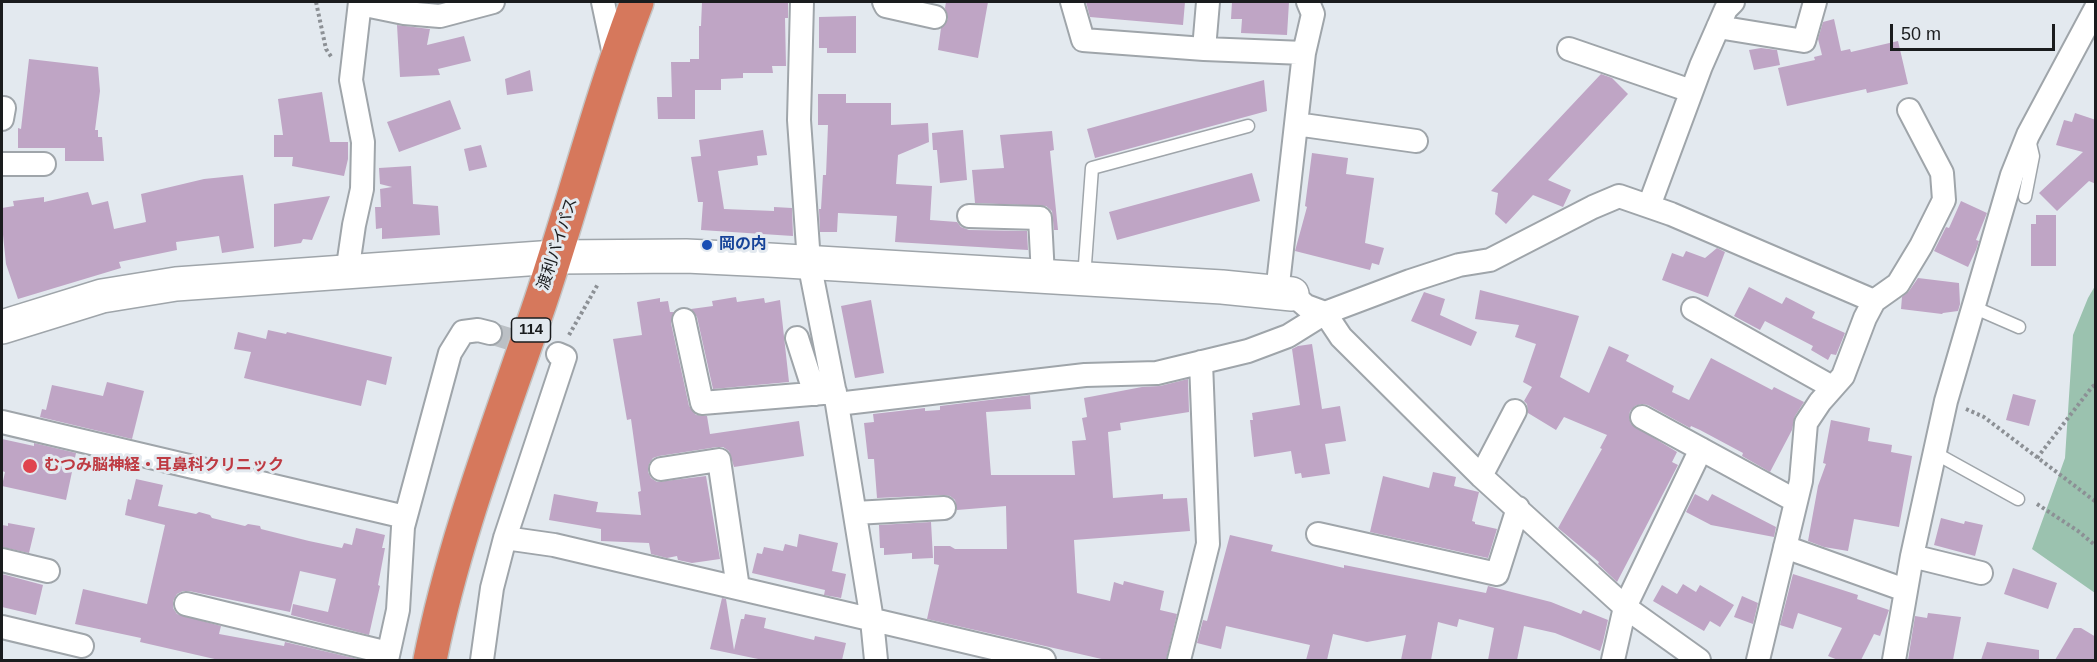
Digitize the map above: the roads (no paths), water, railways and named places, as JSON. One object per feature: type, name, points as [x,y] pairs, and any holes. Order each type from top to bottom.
[{"type":"highway","name":"渡利バイパス","points":[[430,660],[440,609],[465,526],[555,258],[615,60],[638,2]]},
{"type":"street","points":[[347,273],[362,189],[363,142],[351,80],[360,3],[404,13],[440,16],[492,2]]},
{"type":"street","points":[[603,2],[615,60]]},
{"type":"street","points":[[802,2],[799,120],[809,262],[829,397],[855,513],[876,660]]},
{"type":"street","points":[[884,2],[886,6],[936,17]]},
{"type":"street","points":[[1072,2],[1083,40],[1304,54]]},
{"type":"street","points":[[1204,49],[1208,2]]},
{"type":"street","points":[[1284,293],[1296,124],[1304,54],[1313,14],[1308,2]]},
{"type":"street","points":[[1649,206],[1691,91],[1726,9],[1732,2]]},
{"type":"street","points":[[1718,27],[1804,41],[1815,2]]},
{"type":"street","points":[[1894,660],[1905,590],[1946,401],[2012,175],[2028,135],[2096,8]]},
{"type":"street","points":[[1569,50],[1691,91]]},
{"type":"street","points":[[1758,660],[1801,481],[1806,423],[1832,387],[1843,376],[1865,318],[1874,301],[1898,284],[1921,246],[1944,200],[1942,173],[1909,110]]},
{"type":"street","points":[[1296,124],[1416,141]]},
{"type":"street","points":[[2,164],[44,164]]},
{"type":"street","points":[[684,320],[702,403],[829,397],[1085,375],[1157,373],[1248,351],[1288,336],[1325,313],[1459,265],[1490,260],[1619,196],[1671,214],[1874,301]]},
{"type":"street","points":[[969,216],[1040,218],[1044,276]]},
{"type":"street","points":[[2,326],[102,296],[176,284],[555,258],[686,256],[1222,287],[1284,293],[1306,306],[1325,313],[1341,337],[1481,476],[1625,607],[1687,654],[1699,660]]},
{"type":"street","points":[[1693,309],[1832,387]]},
{"type":"street","points":[[186,604],[387,657],[398,610],[405,517],[450,353],[463,332],[478,330],[490,333]]},
{"type":"street","points":[[797,338],[829,397]]},
{"type":"street","points":[[482,660],[492,588],[505,538],[565,357],[558,354]]},
{"type":"street","points":[[1179,660],[1208,544],[1201,362]]},
{"type":"street","points":[[1481,476],[1515,411]]},
{"type":"street","points":[[1642,417],[1796,501]]},
{"type":"street","points":[[2,422],[405,517]]},
{"type":"street","points":[[1613,660],[1625,607],[1701,449]]},
{"type":"street","points":[[661,469],[719,460],[738,588]]},
{"type":"street","points":[[855,513],[944,508]]},
{"type":"street","points":[[1318,534],[1497,574],[1518,508]]},
{"type":"street","points":[[505,538],[554,545],[1039,660]]},
{"type":"street","points":[[1785,547],[1905,590]]},
{"type":"street","points":[[1912,556],[1981,573]]},
{"type":"street","points":[[2,560],[48,571]]},
{"type":"street","points":[[2,627],[82,646]]},
{"type":"lane","points":[[1084,279],[1092,168],[1248,126]]},
{"type":"lane","points":[[2025,197],[2033,156],[2028,135]]},
{"type":"lane","points":[[1973,307],[2019,327]]},
{"type":"lane","points":[[1935,453],[2018,499]]},
{"type":"tunnel","points":[[490,333],[558,354]]},
{"type":"place","name":"岡の内","points":[[707,245]]},
{"type":"place","name":"むつみ脳神経・耳鼻科クリニック","points":[[30,466]]}]
